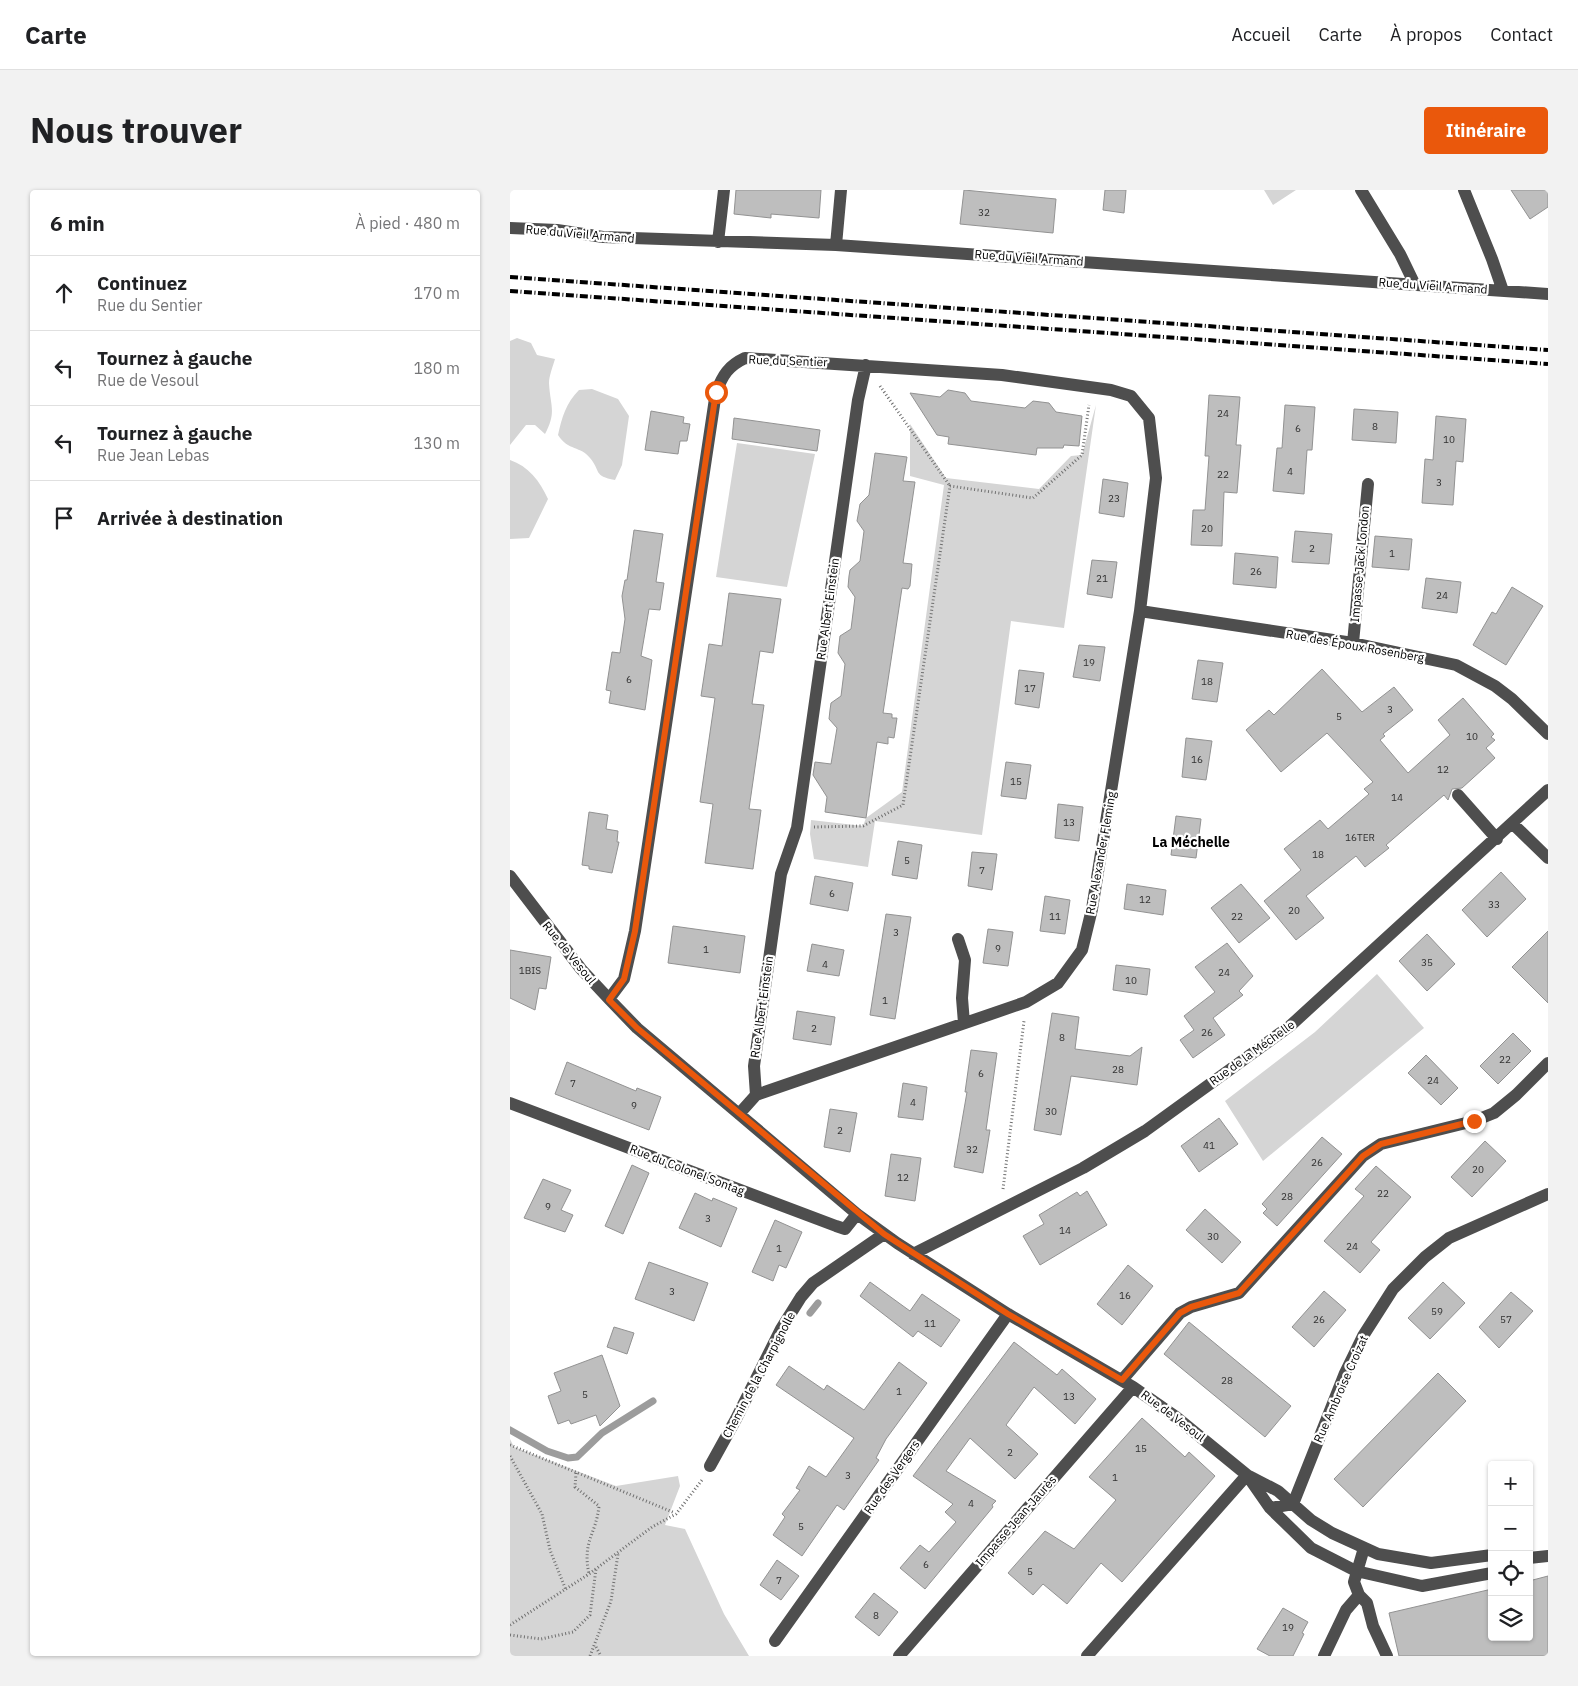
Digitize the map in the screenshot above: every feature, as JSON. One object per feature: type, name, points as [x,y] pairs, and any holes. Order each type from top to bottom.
[{"type":"street","points":[[718,242],[724,190]]},
{"type":"street","points":[[836,245],[841,190]]},
{"type":"street","points":[[1360,190],[1400,254],[1415,285]]},
{"type":"street","points":[[1464,190],[1503,291]]},
{"type":"street","name":"Rue du Vieil Armand","points":[[510,228],[557,230],[575,232],[587,236],[836,245],[1548,294]]},
{"type":"street","name":"Rue du Sentier","points":[[609,1000],[624,979],[635,931],[716,392],[722,375],[733,364],[745,358],[866,365]]},
{"type":"street","points":[[866,365],[1002,375],[1092,387]]},
{"type":"street","name":"Rue Albert Einstein","points":[[756,1095],[754,1066],[781,874],[797,828],[858,400],[866,365]]},
{"type":"street","name":"Rue Alexander Fleming","points":[[738,1114],[756,1095],[1026,1002],[1058,983],[1082,950],[1092,909],[1140,611],[1156,478],[1149,418],[1130,396],[1092,387]]},
{"type":"street","name":"Impasse Jack London","points":[[1353,643],[1368,484]]},
{"type":"street","name":"Rue des Époux Rosenberg","points":[[1140,611],[1353,643],[1456,666],[1506,694],[1548,734]]},
{"type":"street","name":"Rue de la Méchelle","points":[[913,1254],[1083,1168],[1145,1131],[1290,1026],[1497,839],[1548,790]]},
{"type":"street","points":[[1458,795],[1497,839]]},
{"type":"street","points":[[1513,824],[1548,858]]},
{"type":"street","name":"Rue de Vesoul","points":[[510,876],[581,969],[637,1028],[857,1214],[913,1254],[1008,1314],[1127,1384],[1176,1417],[1247,1475],[1270,1508],[1311,1548],[1356,1572],[1422,1586],[1488,1573]]},
{"type":"street","points":[[958,939],[965,960],[962,998],[964,1023]]},
{"type":"street","name":"Impasse Jean-Jaurès","points":[[899,1656],[1127,1384],[1180,1313],[1191,1307],[1239,1293],[1363,1156],[1381,1144],[1474,1121],[1494,1113],[1516,1095],[1548,1063]]},
{"type":"street","name":"Rue du Colonel Sontag","points":[[510,1103],[845,1229],[857,1214]]},
{"type":"street","name":"Rue Ambroise Croizat","points":[[1293,1504],[1345,1373],[1376,1314],[1393,1289],[1425,1257],[1449,1238],[1548,1194]]},
{"type":"street","name":"Chemin de la Charpignolle","points":[[710,1466],[781,1329],[800,1297],[813,1283],[884,1234]]},
{"type":"street","name":"Rue des Vergers","points":[[775,1641],[1008,1314]]},
{"type":"street","points":[[1087,1656],[1247,1475],[1278,1491],[1312,1520],[1378,1554],[1431,1563],[1488,1556]]},
{"type":"street","points":[[1270,1508],[1293,1504]]},
{"type":"street","points":[[1364,1548],[1354,1582],[1359,1595],[1367,1603],[1373,1626],[1387,1656]]},
{"type":"street","points":[[1533,1558],[1548,1556]]},
{"type":"street","points":[[1324,1656],[1346,1610],[1359,1595]]},
{"type":"path","points":[[797,828],[863,826],[903,805],[950,486],[866,365]]},
{"type":"path","points":[[950,486],[1033,498],[1082,455],[1092,387]]},
{"type":"path","points":[[1004,1207],[1003,1188],[1026,1002]]},
{"type":"path","points":[[510,1445],[676,1514]]},
{"type":"path","points":[[510,1456],[542,1514],[550,1550],[566,1590]]},
{"type":"path","points":[[510,1625],[566,1590],[652,1527],[676,1514],[698,1487],[710,1466]]},
{"type":"path","points":[[576,1473],[576,1487],[599,1506],[597,1520],[589,1536],[586,1559],[589,1574]]},
{"type":"path","points":[[590,1656],[611,1601],[618,1553]]},
{"type":"path","points":[[510,1635],[541,1639],[573,1632],[590,1614],[596,1569]]},
{"type":"path","points":[[595,1646],[601,1656]]},
{"type":"shaded area","points":[[1264,190],[1296,190],[1273,205]]},
{"type":"shaded area","points":[[517,338],[531,343],[537,355],[555,359],[549,383],[552,414],[545,434],[535,425],[526,425],[510,445],[510,341]]},
{"type":"shaded area","points":[[592,389],[618,399],[629,416],[622,465],[615,480],[600,475],[586,454],[566,444],[558,435],[565,411],[571,400],[579,390]]},
{"type":"shaded area","points":[[1096,405],[1064,628],[1011,621],[982,835],[875,821],[868,867],[814,859],[810,834],[811,820],[863,826],[866,818],[902,792],[944,485],[910,476],[910,424],[946,478],[1039,489],[1071,456],[1082,455]]},
{"type":"shaded area","points":[[737,443],[815,454],[787,587],[716,577]]},
{"type":"shaded area","points":[[510,460],[522,466],[533,475],[548,499],[529,538],[510,539]]},
{"type":"shaded area","points":[[1377,974],[1424,1028],[1263,1161],[1225,1101],[1315,1032]]},
{"type":"shaded area","points":[[510,1439],[514,1447],[616,1486],[678,1476],[680,1486],[665,1525],[685,1529],[724,1614],[749,1656],[510,1656]]},
{"type":"building","points":[[736,190],[821,190],[819,218],[771,214],[771,218],[734,214]]},
{"type":"building","points":[[964,190],[1056,199],[1053,233],[960,224]]},
{"type":"building","points":[[1105,190],[1126,190],[1124,213],[1103,210]]},
{"type":"building","points":[[1511,190],[1548,190],[1548,207],[1530,219]]},
{"type":"building","points":[[948,390],[965,393],[971,401],[1025,408],[1033,401],[1049,403],[1056,412],[1082,416],[1079,446],[1064,445],[1063,448],[1037,448],[1036,455],[948,444],[949,437],[937,435],[910,393],[940,397]]},
{"type":"building","points":[[1209,395],[1240,397],[1236,445],[1241,445],[1237,493],[1224,492],[1222,546],[1191,545],[1193,510],[1205,510],[1209,456],[1205,456]]},
{"type":"building","points":[[1285,405],[1315,407],[1312,450],[1307,450],[1304,494],[1273,491],[1277,448],[1282,448]]},
{"type":"building","points":[[1354,409],[1398,412],[1396,443],[1352,440]]},
{"type":"building","points":[[651,411],[684,417],[683,423],[690,424],[687,441],[680,441],[678,454],[645,450]]},
{"type":"building","points":[[1436,416],[1466,419],[1463,462],[1456,461],[1453,505],[1422,503],[1425,459],[1433,460]]},
{"type":"building","points":[[734,418],[820,430],[817,451],[732,439]]},
{"type":"building","points":[[875,453],[907,457],[903,481],[915,482],[903,563],[912,564],[910,586],[908,589],[902,588],[883,713],[892,714],[892,718],[897,718],[894,738],[888,737],[888,744],[877,742],[866,818],[825,812],[827,797],[813,775],[815,762],[831,764],[837,728],[829,719],[830,710],[831,703],[841,696],[845,664],[838,653],[840,636],[851,629],[855,597],[848,587],[849,576],[850,570],[860,561],[864,531],[857,521],[860,504],[869,495]]},
{"type":"building","points":[[1103,479],[1128,483],[1124,517],[1099,513]]},
{"type":"building","points":[[634,530],[663,534],[656,582],[664,583],[660,610],[649,609],[641,656],[652,660],[645,710],[609,703],[611,691],[606,690],[612,652],[620,653],[625,619],[622,596],[625,580],[627,580]]},
{"type":"building","points":[[1295,531],[1332,534],[1329,564],[1292,562]]},
{"type":"building","points":[[1375,536],[1412,539],[1409,570],[1372,567]]},
{"type":"building","points":[[1235,553],[1278,557],[1276,588],[1233,584]]},
{"type":"building","points":[[1092,560],[1117,562],[1112,598],[1087,594]]},
{"type":"building","points":[[1426,578],[1461,582],[1457,613],[1422,608]]},
{"type":"building","points":[[1512,587],[1543,606],[1506,665],[1473,645],[1492,612],[1496,614]]},
{"type":"building","points":[[729,593],[781,599],[773,653],[760,651],[752,704],[764,705],[749,809],[761,810],[753,869],[705,863],[713,804],[700,802],[715,698],[701,696],[709,644],[722,646]]},
{"type":"building","points":[[1079,645],[1105,647],[1100,681],[1073,677]]},
{"type":"building","points":[[1198,660],[1223,663],[1217,702],[1192,699]]},
{"type":"building","points":[[1322,669],[1362,712],[1394,687],[1413,710],[1383,734],[1385,736],[1380,740],[1408,773],[1450,735],[1438,720],[1463,698],[1494,734],[1491,737],[1495,740],[1486,748],[1495,758],[1462,788],[1452,789],[1448,800],[1444,795],[1386,845],[1389,848],[1365,867],[1356,856],[1306,896],[1324,918],[1296,940],[1264,901],[1301,870],[1284,849],[1320,820],[1328,829],[1369,794],[1364,789],[1373,782],[1327,733],[1281,772],[1246,730],[1269,710],[1274,715]]},
{"type":"building","points":[[1019,670],[1044,673],[1039,708],[1015,704]]},
{"type":"building","points":[[1186,738],[1212,741],[1206,780],[1182,777]]},
{"type":"building","points":[[1006,762],[1031,765],[1026,799],[1001,796]]},
{"type":"building","points":[[1058,804],[1083,807],[1079,841],[1055,838]]},
{"type":"building","points":[[589,812],[608,815],[606,829],[618,831],[617,842],[619,842],[612,873],[589,869],[589,866],[582,865]]},
{"type":"building","points":[[1176,816],[1201,819],[1196,858],[1171,855]]},
{"type":"building","points":[[898,841],[922,845],[917,879],[892,875]]},
{"type":"building","points":[[972,852],[997,854],[992,890],[968,886]]},
{"type":"building","points":[[1501,872],[1526,899],[1487,937],[1462,910]]},
{"type":"building","points":[[815,876],[853,883],[848,911],[810,904]]},
{"type":"building","points":[[1127,884],[1166,890],[1163,915],[1124,909]]},
{"type":"building","points":[[1241,884],[1270,918],[1239,943],[1211,908]]},
{"type":"building","points":[[1045,896],[1070,900],[1065,934],[1040,931]]},
{"type":"building","points":[[886,914],[911,917],[895,1019],[870,1015]]},
{"type":"building","points":[[673,926],[745,936],[740,973],[668,963]]},
{"type":"building","points":[[988,929],[1013,932],[1008,966],[983,963]]},
{"type":"building","points":[[1548,931],[1548,1003],[1512,967]]},
{"type":"building","points":[[1427,934],[1455,964],[1427,991],[1399,961]]},
{"type":"building","points":[[1227,943],[1253,976],[1239,991],[1243,995],[1213,1018],[1225,1035],[1193,1058],[1180,1040],[1194,1030],[1184,1016],[1215,992],[1195,967]]},
{"type":"building","points":[[812,944],[844,950],[839,976],[807,971]]},
{"type":"building","points":[[510,950],[551,957],[546,989],[539,988],[535,1010],[510,998]]},
{"type":"building","points":[[1116,965],[1150,969],[1147,995],[1113,990]]},
{"type":"building","points":[[797,1011],[835,1017],[831,1045],[793,1039]]},
{"type":"building","points":[[1052,1013],[1079,1017],[1075,1049],[1130,1056],[1142,1047],[1137,1085],[1071,1076],[1061,1135],[1034,1130]]},
{"type":"building","points":[[1513,1033],[1531,1051],[1498,1084],[1480,1066]]},
{"type":"building","points":[[971,1050],[997,1053],[986,1130],[990,1130],[983,1173],[954,1167],[967,1092],[965,1092]]},
{"type":"building","points":[[1426,1055],[1458,1088],[1441,1105],[1408,1073]]},
{"type":"building","points":[[567,1062],[636,1091],[637,1088],[661,1097],[649,1130],[555,1094]]},
{"type":"building","points":[[903,1083],[927,1087],[923,1120],[898,1117]]},
{"type":"building","points":[[830,1109],[857,1113],[850,1152],[824,1147]]},
{"type":"building","points":[[1219,1118],[1238,1144],[1199,1172],[1181,1146]]},
{"type":"building","points":[[1322,1137],[1342,1154],[1277,1226],[1263,1213],[1267,1209],[1262,1204]]},
{"type":"building","points":[[1485,1141],[1506,1161],[1472,1197],[1451,1177]]},
{"type":"building","points":[[891,1154],[921,1158],[915,1201],[885,1196]]},
{"type":"building","points":[[632,1165],[649,1173],[623,1234],[605,1226]]},
{"type":"building","points":[[1376,1166],[1411,1197],[1371,1242],[1380,1250],[1360,1273],[1324,1241],[1364,1196],[1355,1189]]},
{"type":"building","points":[[543,1179],[571,1190],[561,1210],[573,1215],[565,1232],[524,1218]]},
{"type":"building","points":[[1087,1191],[1107,1225],[1040,1265],[1023,1236],[1044,1224],[1039,1215],[1077,1192],[1080,1196]]},
{"type":"building","points":[[695,1193],[712,1201],[713,1198],[737,1208],[721,1247],[679,1228]]},
{"type":"building","points":[[1205,1209],[1241,1242],[1222,1263],[1186,1230]]},
{"type":"building","points":[[775,1220],[802,1232],[786,1268],[779,1265],[773,1281],[752,1272]]},
{"type":"building","points":[[649,1262],[708,1283],[694,1321],[635,1299]]},
{"type":"building","points":[[1128,1265],[1153,1286],[1122,1325],[1097,1304]]},
{"type":"building","points":[[870,1282],[910,1311],[922,1294],[960,1320],[941,1347],[918,1331],[913,1337],[860,1296]]},
{"type":"building","points":[[1443,1282],[1465,1303],[1430,1339],[1408,1318]]},
{"type":"building","points":[[1324,1291],[1346,1310],[1314,1347],[1292,1327]]},
{"type":"building","points":[[1511,1292],[1533,1311],[1499,1348],[1479,1327]]},
{"type":"building","points":[[1189,1322],[1291,1406],[1265,1437],[1164,1354]]},
{"type":"building","points":[[614,1327],[634,1333],[627,1354],[607,1347]]},
{"type":"building","points":[[1014,1342],[1057,1375],[1062,1369],[1096,1399],[1075,1424],[1034,1387],[1006,1425],[1038,1454],[1015,1479],[970,1438],[946,1471],[996,1501],[925,1589],[900,1568],[920,1545],[929,1552],[956,1522],[945,1512],[953,1504],[913,1476]]},
{"type":"building","points":[[602,1355],[620,1406],[600,1426],[596,1415],[571,1424],[569,1420],[558,1424],[548,1396],[561,1391],[554,1373]]},
{"type":"building","points":[[899,1362],[927,1383],[886,1439],[876,1458],[879,1460],[844,1510],[837,1505],[802,1556],[773,1535],[785,1517],[782,1514],[800,1490],[796,1488],[809,1466],[826,1477],[854,1438],[776,1385],[789,1366],[824,1390],[827,1385],[864,1410]]},
{"type":"building","points":[[1438,1373],[1466,1401],[1363,1507],[1334,1479]]},
{"type":"building","points":[[1142,1418],[1185,1457],[1189,1452],[1215,1476],[1122,1582],[1101,1563],[1067,1604],[1043,1584],[1033,1595],[1008,1573],[1045,1531],[1074,1549],[1116,1500],[1089,1477]]},
{"type":"building","points":[[777,1560],[799,1576],[781,1600],[760,1585]]},
{"type":"building","points":[[1548,1576],[1548,1656],[1399,1656],[1389,1613],[1488,1590],[1488,1641],[1533,1641],[1533,1580]]},
{"type":"building","points":[[874,1593],[898,1612],[879,1636],[855,1617]]},
{"type":"building","points":[[1283,1608],[1308,1622],[1293,1656],[1270,1656],[1257,1649]]},
{"type":"waterway","points":[[810,1313],[818,1303]]},
{"type":"waterway","points":[[510,1430],[547,1451],[568,1458],[577,1457],[602,1433],[653,1401]]},
{"type":"railway","points":[[510,277],[1548,350]]},
{"type":"railway","points":[[510,291],[1548,364]]},
{"type":"district","name":"La Méchelle","points":[[1191,842]]},
{"type":"route","points":[[716,392],[630,962],[624,979],[609,1000],[637,1028],[857,1214],[884,1234],[1008,1314],[1122,1380],[1180,1313],[1191,1307],[1239,1293],[1363,1156],[1381,1144],[1474,1121]]}]
